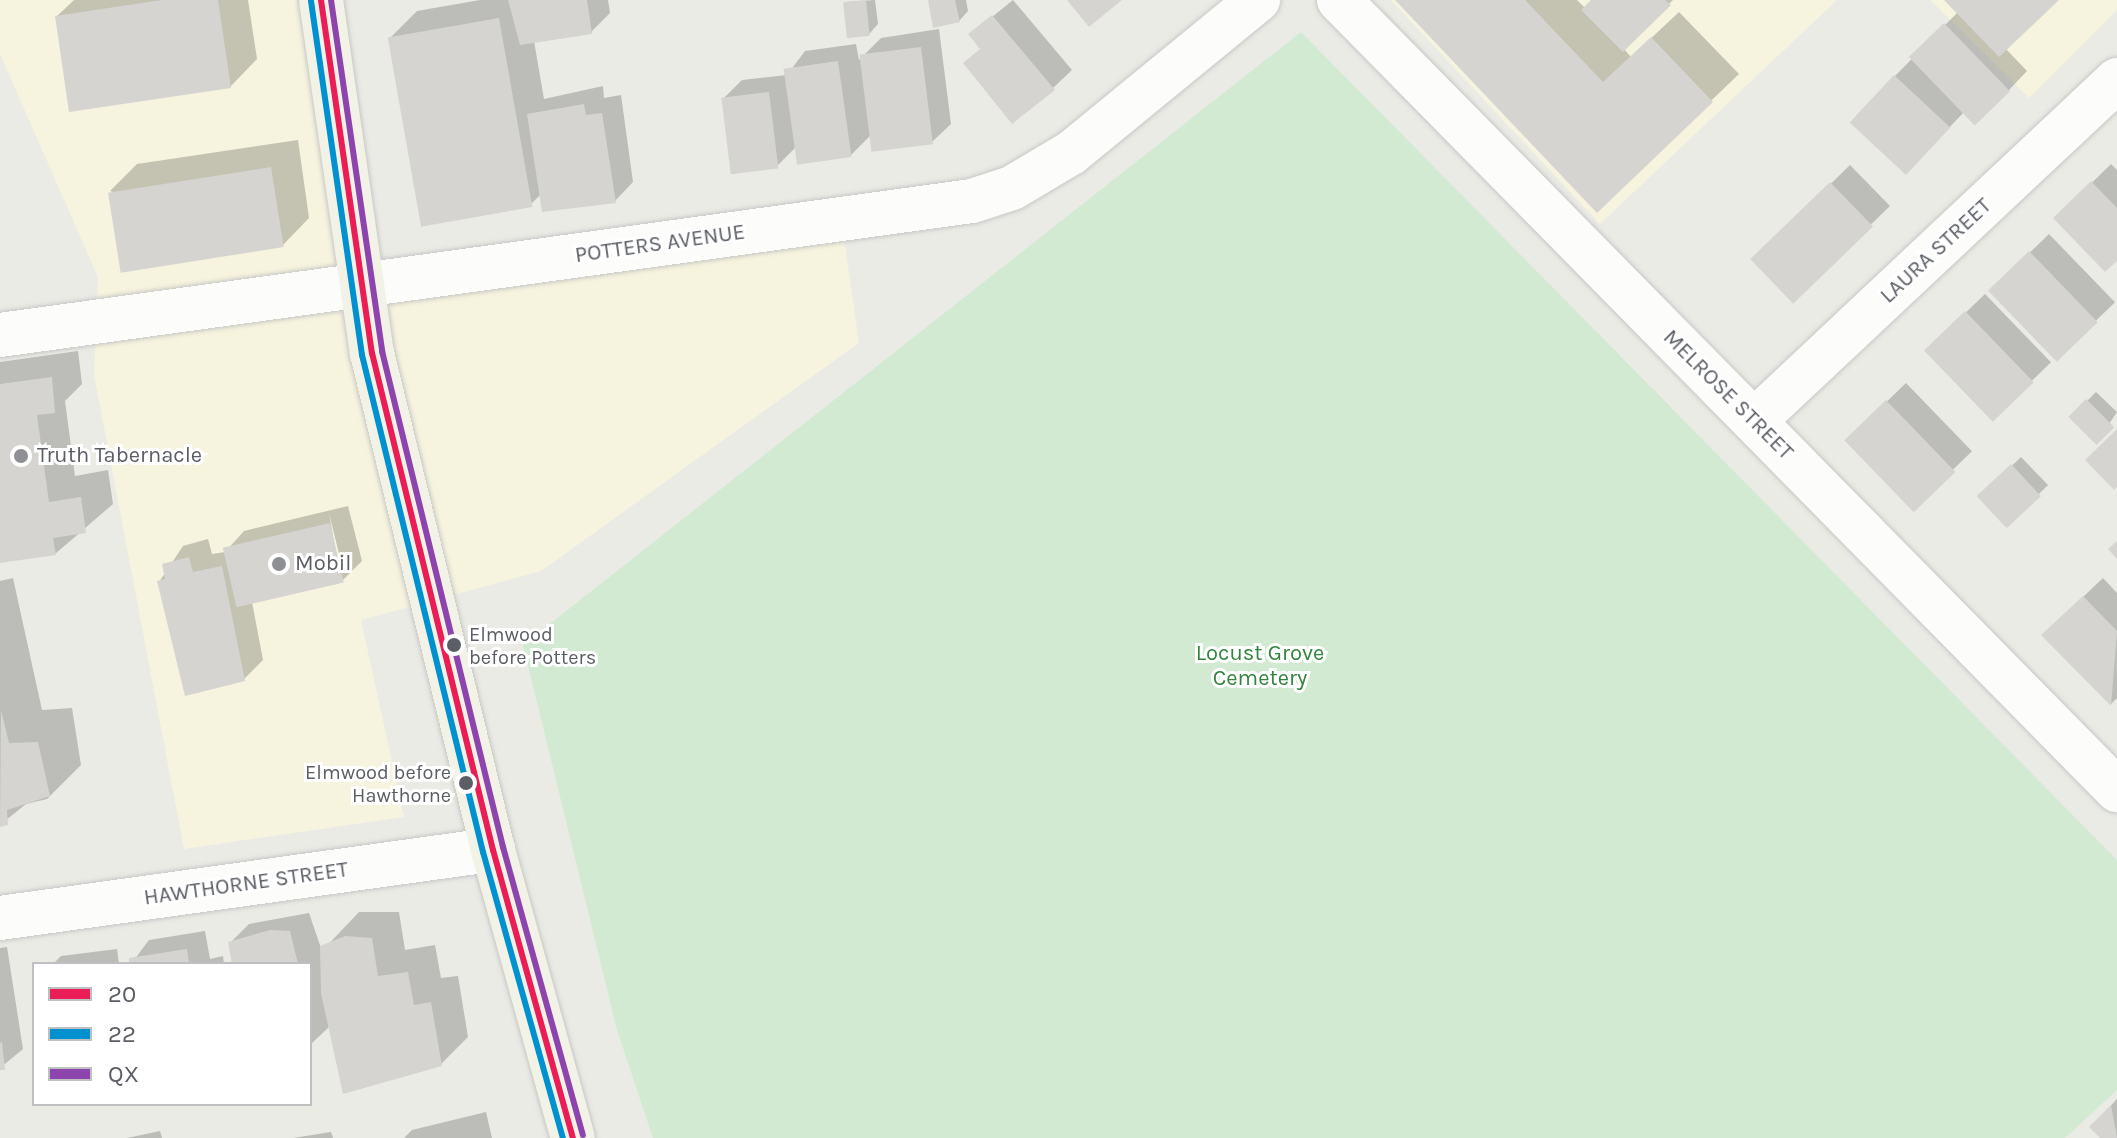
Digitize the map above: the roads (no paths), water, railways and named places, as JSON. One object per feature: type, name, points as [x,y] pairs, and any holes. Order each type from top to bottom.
[{"type":"main road","points":[[321,0],[360,286],[493,850],[573,1138]]},
{"type":"street","name":"POTTERS AVENUE","points":[[0,335],[986,197],[1071,153],[1258,0]]},
{"type":"street","name":"MELROSE STREET","points":[[1339,0],[2117,790]]},
{"type":"street","name":"LAURA STREET","points":[[1754,421],[2117,80]]},
{"type":"street","name":"HAWTHORNE STREET","points":[[0,918],[493,850]]},
{"type":"place","name":"Truth Tabernacle","points":[[21,456]]},
{"type":"place","name":"Mobil","points":[[279,564]]},
{"type":"place","name":"Elmwood before Potters","points":[[454,645]]},
{"type":"place","name":"Elmwood before Hawthorne","points":[[466,783]]},
{"type":"park label","name":"Locust Grove Cemetery","points":[[1260,666]]}]
